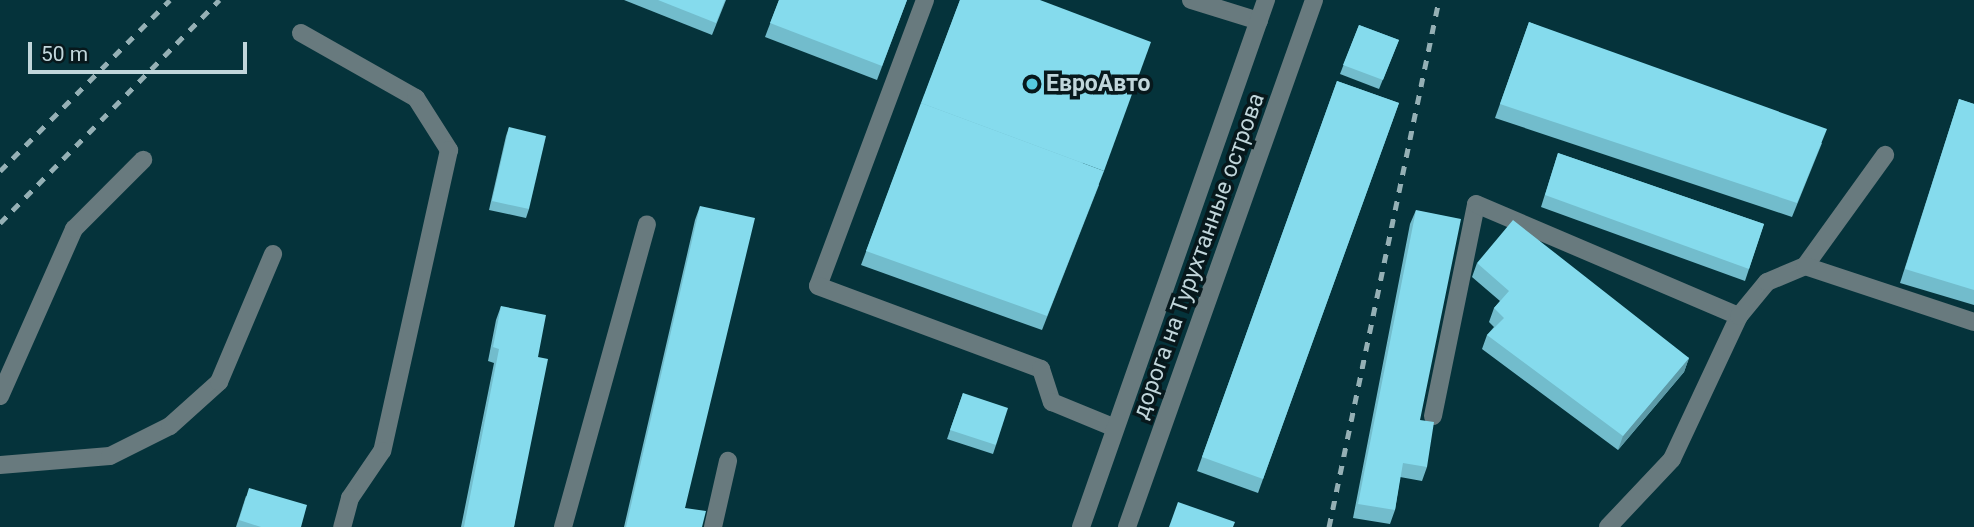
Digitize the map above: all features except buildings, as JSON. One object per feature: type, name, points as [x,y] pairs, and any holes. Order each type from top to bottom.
[{"type":"street","points":[[925,0],[818,286],[1041,369],[1052,402],[1115,428]]},
{"type":"street","points":[[1191,0],[1259,21]]},
{"type":"street","name":"дорога на Турухтанные острова","points":[[1081,527],[1266,0]]},
{"type":"street","name":"дорога на Турухтанные острова","points":[[1127,527],[1314,0]]},
{"type":"street","points":[[301,33],[416,98],[449,150],[382,451],[349,498],[342,527]]},
{"type":"street","points":[[1608,527],[1672,458],[1739,316],[1767,282],[1805,266],[1885,156]]},
{"type":"street","points":[[0,396],[74,229],[144,160]]},
{"type":"street","points":[[1433,416],[1476,204],[1739,316]]},
{"type":"street","points":[[563,527],[647,224]]},
{"type":"street","points":[[0,465],[110,456],[170,426],[219,382],[273,254]]},
{"type":"street","points":[[1805,266],[1974,322]]},
{"type":"street","points":[[713,527],[728,461]]},
{"type":"railway","points":[[0,171],[170,0]]},
{"type":"railway","points":[[0,223],[219,0]]},
{"type":"railway","points":[[1329,527],[1439,0]]},
{"type":"place","name":"ЕвроАвто","points":[[1032,84]]}]
